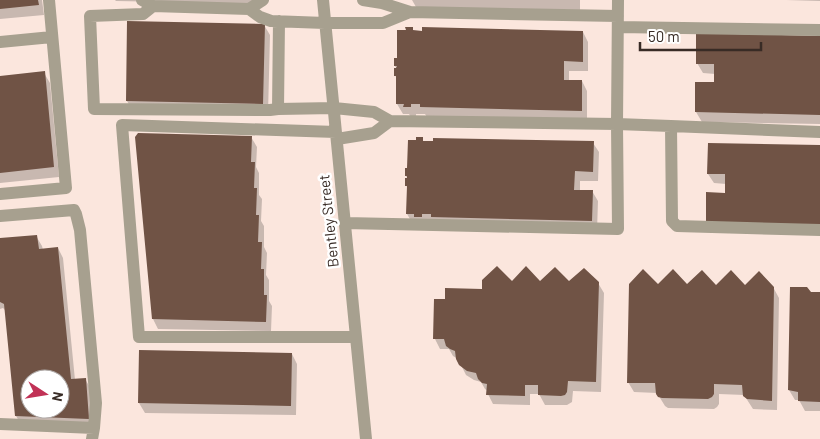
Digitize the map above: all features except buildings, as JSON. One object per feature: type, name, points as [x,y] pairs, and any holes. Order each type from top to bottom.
[{"type":"street","points":[[0,194],[66,188],[49,0]]},
{"type":"street","points":[[248,9],[263,0]]},
{"type":"street","name":"Bentley Street","points":[[323,0],[366,439]]},
{"type":"street","points":[[363,0],[382,2],[410,12],[820,30]]},
{"type":"street","points":[[345,223],[618,228],[618,0]]},
{"type":"street","points":[[410,12],[383,23],[326,23],[271,21],[260,17],[248,9],[148,3],[143,14],[90,16],[94,109],[270,110],[334,108],[374,112],[390,122],[618,124],[820,132]]},
{"type":"street","points":[[278,109],[279,21]]},
{"type":"street","points":[[0,42],[52,37]]},
{"type":"street","points":[[356,337],[139,338],[122,125],[336,135],[374,133],[390,122]]},
{"type":"street","points":[[671,126],[672,220],[677,226],[820,230]]},
{"type":"street","points":[[0,216],[74,210],[80,230],[96,398],[93,433],[0,424]]}]
